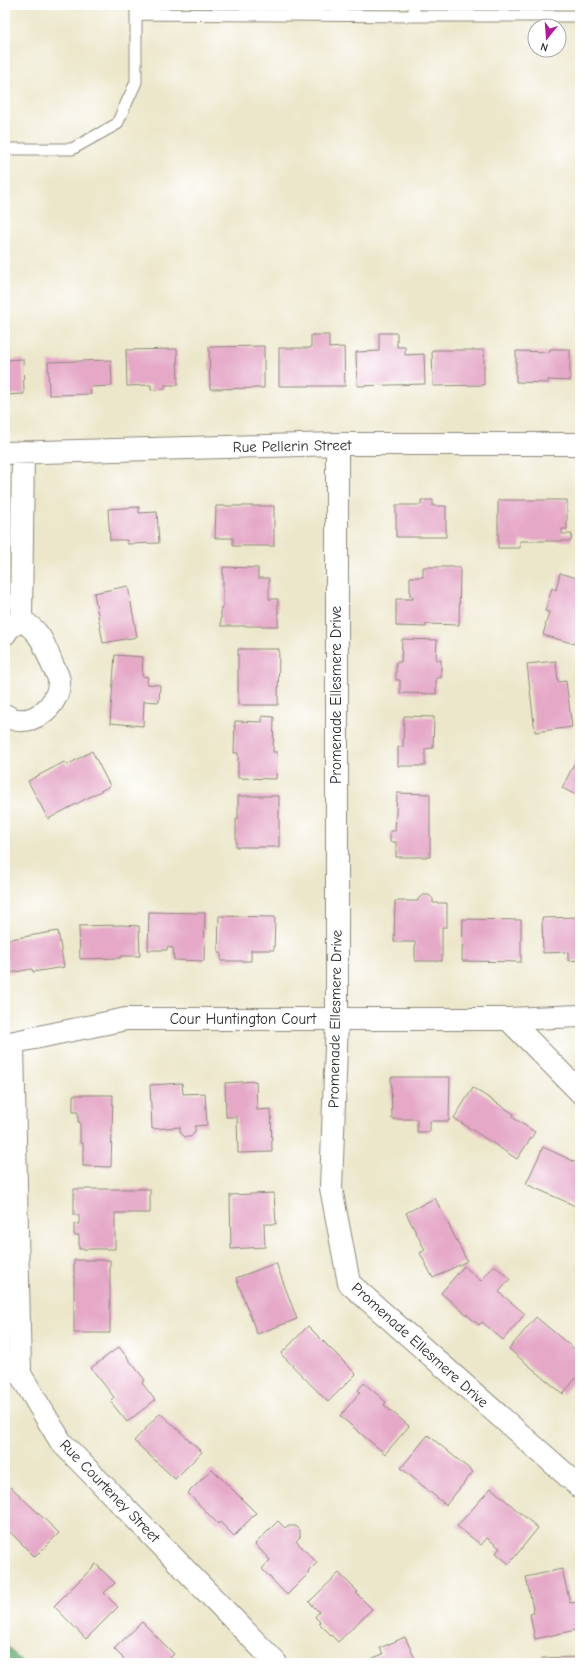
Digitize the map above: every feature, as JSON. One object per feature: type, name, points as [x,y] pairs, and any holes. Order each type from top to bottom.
[{"type":"street","name":"Rue Pellerin Street","points":[[14,452],[337,444],[580,444]]},
{"type":"street","name":"Promenade Ellesmere Drive","points":[[337,444],[337,1019],[331,1188],[349,1283],[580,1487]]},
{"type":"street","points":[[5,715],[22,721],[38,717],[57,695],[59,681],[42,638],[33,627],[13,627],[14,452]]},
{"type":"street","name":"Cour Huntington Court","points":[[9,1044],[126,1019],[508,1019],[580,1016]]},
{"type":"street","points":[[508,1019],[580,1092]]},
{"type":"street","name":"Rue Courteney Street","points":[[9,1044],[20,1374],[61,1442],[276,1663]]},
{"type":"lane","points":[[5,149],[72,149],[117,124],[136,82],[136,10],[414,10],[580,16]]},
{"type":"green space","points":[[5,1643],[22,1663],[5,1663]]},
{"type":"building","points":[[379,333],[397,333],[397,347],[405,347],[405,355],[424,354],[425,384],[357,386],[356,352],[379,351]]},
{"type":"building","points":[[311,335],[329,335],[329,348],[344,347],[345,386],[279,386],[279,348],[311,348]]},
{"type":"building","points":[[264,346],[264,388],[210,389],[209,347]]},
{"type":"building","points":[[177,349],[178,385],[165,385],[165,389],[151,390],[151,385],[127,386],[126,350]]},
{"type":"building","points":[[550,349],[570,349],[570,381],[548,380],[548,383],[516,382],[516,351],[550,352]]},
{"type":"building","points":[[432,350],[484,350],[484,385],[433,386]]},
{"type":"building","points":[[23,359],[24,394],[5,395],[5,360]]},
{"type":"building","points":[[111,360],[112,386],[90,387],[91,394],[49,395],[48,362]]},
{"type":"building","points":[[421,500],[433,500],[433,506],[446,506],[446,537],[396,537],[396,505],[421,505]]},
{"type":"building","points":[[498,500],[567,500],[567,529],[562,529],[562,534],[572,534],[571,541],[520,541],[520,548],[498,548]]},
{"type":"building","points":[[216,506],[274,506],[274,546],[233,546],[233,538],[215,538]]},
{"type":"building","points":[[139,507],[139,513],[157,512],[159,543],[127,544],[127,540],[110,540],[108,509]]},
{"type":"building","points":[[223,567],[258,568],[258,578],[269,578],[269,599],[278,599],[278,626],[221,626],[221,607],[223,607]]},
{"type":"building","points":[[423,567],[460,567],[459,625],[426,624],[426,627],[396,626],[396,599],[413,599],[413,596],[410,596],[410,577],[423,577]]},
{"type":"building","points":[[560,573],[580,579],[580,624],[575,644],[543,635],[549,612],[545,611],[552,588],[556,590]]},
{"type":"building","points":[[128,586],[137,637],[103,643],[94,593]]},
{"type":"building","points":[[402,639],[437,640],[436,660],[441,660],[441,678],[436,678],[436,694],[400,693],[400,680],[396,680],[396,662],[401,662]]},
{"type":"building","points":[[238,649],[279,649],[278,705],[238,705]]},
{"type":"building","points":[[115,655],[143,657],[142,676],[148,677],[147,684],[160,685],[159,702],[144,701],[143,726],[110,723]]},
{"type":"building","points":[[556,661],[558,682],[566,681],[572,727],[535,732],[527,664]]},
{"type":"building","points":[[262,716],[274,717],[273,752],[277,752],[276,779],[238,778],[238,753],[234,753],[235,721],[262,722]]},
{"type":"building","points":[[404,716],[434,717],[433,748],[425,749],[425,766],[398,766],[398,747],[403,747]]},
{"type":"building","points":[[92,751],[110,786],[48,819],[28,781],[64,762],[67,765]]},
{"type":"building","points":[[580,752],[580,797],[562,788]]},
{"type":"building","points":[[397,793],[430,794],[430,857],[396,857],[396,842],[390,842],[390,831],[395,831]]},
{"type":"building","points":[[238,796],[279,796],[279,847],[236,847]]},
{"type":"building","points":[[422,895],[429,895],[433,899],[433,903],[447,903],[447,927],[442,927],[442,961],[415,961],[415,942],[394,942],[395,901],[418,901]]},
{"type":"building","points":[[149,912],[205,913],[204,961],[174,960],[173,948],[167,947],[167,950],[148,950]]},
{"type":"building","points":[[219,916],[275,917],[274,950],[251,950],[251,961],[221,961],[221,953],[218,953]]},
{"type":"building","points":[[580,917],[580,960],[568,961],[568,952],[543,953],[542,918]]},
{"type":"building","points":[[463,919],[521,920],[521,962],[462,961]]},
{"type":"building","points":[[79,926],[139,926],[140,956],[80,959]]},
{"type":"building","points":[[58,931],[64,967],[33,972],[32,969],[9,973],[5,940]]},
{"type":"building","points":[[391,1077],[450,1077],[449,1121],[430,1121],[430,1132],[417,1132],[417,1119],[392,1119]]},
{"type":"building","points":[[256,1081],[257,1110],[271,1109],[272,1152],[238,1153],[237,1117],[226,1117],[225,1083]]},
{"type":"building","points":[[182,1083],[183,1094],[205,1093],[207,1125],[195,1126],[195,1131],[191,1137],[185,1137],[180,1132],[180,1127],[152,1129],[150,1085]]},
{"type":"building","points":[[473,1088],[514,1114],[512,1117],[535,1132],[517,1159],[454,1118]]},
{"type":"building","points":[[73,1095],[113,1095],[111,1167],[83,1166],[83,1143],[80,1143],[80,1122],[78,1122],[78,1112],[73,1112]]},
{"type":"building","points":[[543,1147],[580,1164],[580,1208],[526,1184]]},
{"type":"building","points":[[74,1189],[150,1189],[150,1213],[115,1213],[115,1249],[79,1249],[79,1235],[74,1235],[74,1224],[79,1224],[79,1215],[74,1215]]},
{"type":"building","points":[[274,1193],[276,1224],[264,1224],[265,1247],[231,1249],[230,1195]]},
{"type":"building","points":[[435,1198],[467,1261],[433,1278],[420,1253],[425,1250],[406,1213]]},
{"type":"building","points":[[74,1260],[110,1260],[110,1333],[74,1333]]},
{"type":"building","points":[[276,1263],[297,1319],[257,1334],[236,1278]]},
{"type":"building","points":[[494,1265],[510,1279],[499,1292],[525,1314],[503,1340],[482,1322],[479,1325],[441,1293],[464,1266],[481,1281]]},
{"type":"building","points":[[536,1317],[580,1354],[580,1373],[563,1394],[509,1349]]},
{"type":"building","points":[[308,1326],[356,1374],[328,1402],[281,1354]]},
{"type":"building","points":[[119,1347],[145,1380],[142,1383],[155,1400],[127,1422],[110,1401],[114,1397],[91,1368]]},
{"type":"building","points":[[364,1383],[386,1402],[384,1405],[409,1426],[385,1454],[340,1416],[360,1392],[358,1390]]},
{"type":"building","points":[[160,1413],[202,1452],[175,1479],[134,1441]]},
{"type":"building","points":[[428,1435],[473,1472],[446,1505],[401,1468]]},
{"type":"building","points":[[212,1469],[256,1513],[234,1536],[220,1522],[218,1524],[188,1493]]},
{"type":"building","points":[[11,1487],[59,1533],[35,1557],[5,1527],[5,1493]]},
{"type":"building","points":[[491,1488],[538,1528],[509,1564],[496,1553],[500,1548],[487,1538],[481,1545],[457,1526]]},
{"type":"building","points":[[278,1521],[285,1528],[287,1526],[296,1526],[300,1530],[300,1537],[296,1541],[317,1563],[287,1595],[262,1569],[270,1560],[255,1544]]},
{"type":"building","points":[[96,1564],[115,1583],[104,1593],[118,1607],[86,1639],[54,1606]]},
{"type":"building","points":[[562,1569],[570,1603],[578,1602],[580,1609],[580,1629],[535,1639],[530,1614],[534,1613],[526,1577]]},
{"type":"building","points":[[339,1573],[372,1609],[338,1642],[319,1623],[320,1622],[315,1617],[319,1612],[309,1602]]},
{"type":"building","points":[[142,1622],[174,1654],[165,1663],[128,1663],[114,1649]]},
{"type":"building","points":[[405,1637],[417,1663],[371,1663],[373,1658],[383,1654],[380,1648]]},
{"type":"building","points":[[577,1657],[580,1659],[580,1663],[542,1663],[542,1658]]}]
